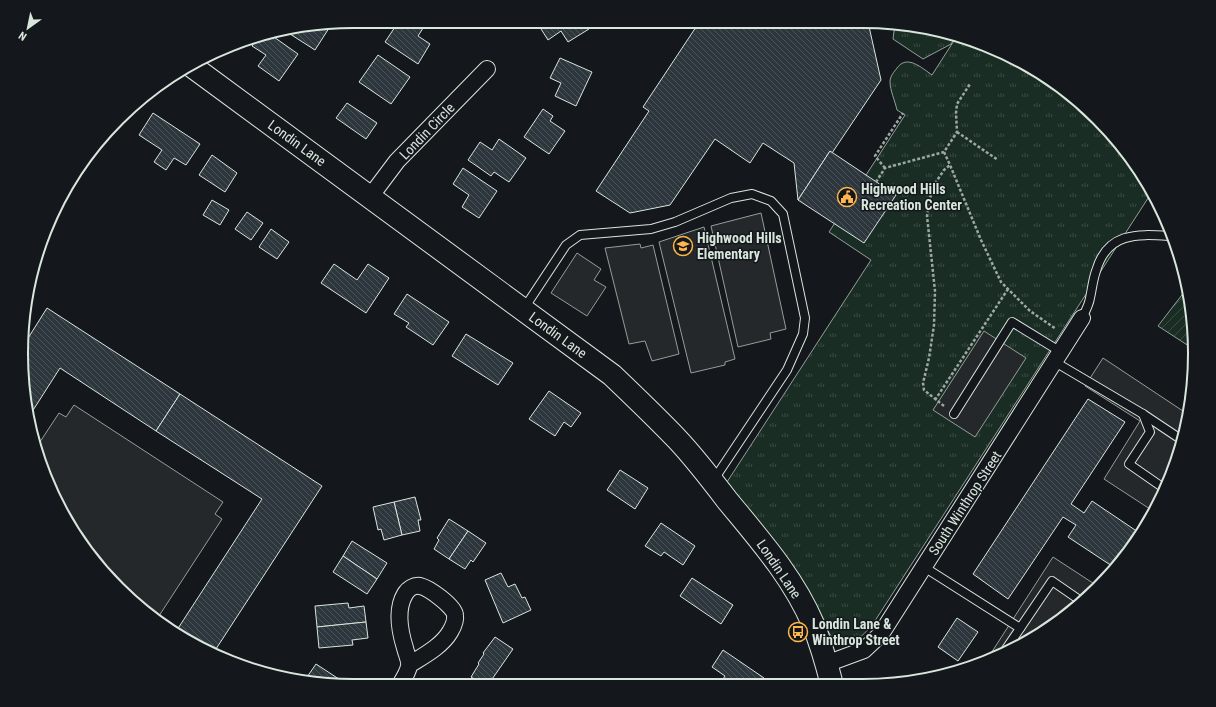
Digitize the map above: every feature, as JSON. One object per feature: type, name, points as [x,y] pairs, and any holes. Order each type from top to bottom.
[{"type":"street","name":"Londin Lane","points":[[196,69],[612,375],[644,405],[677,440],[713,482],[763,544],[787,577],[813,625],[830,679]]},
{"type":"street","name":"Londin Circle","points":[[370,197],[397,161],[487,69]]},
{"type":"street","name":"South Winthrop Street","points":[[826,664],[864,650],[881,634],[1082,318]]},
{"type":"street","points":[[403,679],[409,665],[443,641],[450,632],[455,619],[454,612],[449,605],[420,586],[414,586],[408,591],[401,604],[401,632],[409,665]]},
{"type":"lane","points":[[523,310],[566,245],[580,235],[651,228],[676,222],[731,198],[752,194],[771,201],[783,214],[805,318],[803,334],[786,370],[713,482]]},
{"type":"lane","points":[[1082,318],[1090,300],[1096,270],[1104,253],[1119,239],[1141,234],[1165,235]]},
{"type":"lane","points":[[954,414],[1012,322],[1061,351],[1143,414],[1177,437]]},
{"type":"lane","points":[[1143,414],[1150,432],[1129,464],[1160,485]]},
{"type":"lane","points":[[924,567],[1020,628]]},
{"type":"lane","points":[[1010,643],[1052,581],[1077,598]]},
{"type":"path","points":[[876,182],[885,168],[944,152],[957,132],[957,104],[970,84]]},
{"type":"path","points":[[885,168],[875,156],[903,113]]},
{"type":"path","points":[[957,132],[998,160]]},
{"type":"path","points":[[944,152],[981,240],[1001,282],[1030,311],[1061,351]]},
{"type":"path","points":[[950,165],[944,170],[934,185],[927,216],[935,291],[934,325],[929,358],[923,383],[924,390],[954,414]]},
{"type":"path","points":[[936,400],[1008,288]]},
{"type":"green space","points":[[894,30],[926,34],[953,41],[951,44],[923,59],[893,39]]},
{"type":"green space","points":[[954,41],[987,53],[1025,72],[1061,95],[1093,123],[1121,155],[1148,198],[871,627],[859,638],[851,642],[841,643],[835,642],[750,511],[727,482],[871,260],[829,232],[905,115],[897,110],[890,85],[891,76],[901,64],[905,62],[910,62],[919,66],[932,75]]},
{"type":"green space","points":[[1183,294],[1188,345],[1158,326]]},
{"type":"shaded area","points":[[761,213],[786,329],[770,333],[771,339],[738,347],[711,226]]},
{"type":"shaded area","points":[[704,227],[735,359],[725,362],[725,365],[691,373],[659,242]]},
{"type":"shaded area","points":[[640,244],[641,248],[653,245],[679,354],[652,361],[645,341],[629,344],[605,248]]},
{"type":"shaded area","points":[[577,253],[601,269],[594,280],[606,287],[587,316],[551,293]]},
{"type":"shaded area","points":[[984,331],[1026,358],[975,437],[933,410]]},
{"type":"shaded area","points":[[1103,358],[1183,411],[1171,458],[1148,508],[1104,479],[1140,421],[1085,386]]},
{"type":"shaded area","points":[[74,405],[223,502],[215,514],[222,519],[160,615],[123,584],[95,552],[72,516],[53,478],[40,442],[59,413],[66,417]]},
{"type":"shaded area","points":[[1053,557],[1094,583],[1061,612],[1025,635],[992,652]]},
{"type":"building","points":[[394,28],[423,28],[418,36],[430,44],[418,64],[385,42]]},
{"type":"building","points":[[540,28],[589,29],[568,42],[561,31],[548,40]]},
{"type":"building","points":[[695,28],[869,28],[881,80],[832,153],[830,151],[798,200],[794,163],[763,143],[750,163],[715,139],[670,205],[630,213],[596,191],[649,111],[643,107]]},
{"type":"building","points":[[328,29],[315,50],[290,34]]},
{"type":"building","points":[[275,38],[298,54],[279,81],[258,66],[266,55],[252,46],[254,44]]},
{"type":"building","points":[[378,55],[410,77],[391,104],[359,82]]},
{"type":"building","points":[[560,58],[592,72],[576,106],[555,96],[561,83],[550,78]]},
{"type":"building","points":[[347,103],[377,123],[366,139],[336,118]]},
{"type":"building","points":[[543,109],[553,116],[550,121],[565,131],[549,154],[524,137]]},
{"type":"building","points":[[153,113],[200,144],[186,165],[174,158],[166,170],[154,162],[162,150],[139,135]]},
{"type":"building","points":[[499,139],[526,158],[509,182],[494,172],[491,176],[468,160],[480,142],[492,150]]},
{"type":"building","name":"Highwood Hills Recreation Center","points":[[830,151],[896,195],[864,243],[798,200]]},
{"type":"building","points":[[212,155],[237,173],[225,192],[199,175]]},
{"type":"building","points":[[463,168],[497,191],[479,218],[462,207],[469,195],[453,184]]},
{"type":"building","points":[[212,200],[229,210],[220,225],[203,215]]},
{"type":"building","points":[[247,212],[263,223],[251,240],[235,229]]},
{"type":"building","points":[[271,229],[289,242],[277,259],[259,247]]},
{"type":"building","points":[[334,264],[357,280],[368,264],[389,278],[366,313],[321,283]]},
{"type":"building","points":[[407,294],[449,322],[433,345],[406,327],[409,323],[394,314]]},
{"type":"building","points":[[47,308],[180,394],[156,431],[60,368],[33,410],[29,375],[29,337]]},
{"type":"building","points":[[466,334],[513,363],[498,385],[452,356]]},
{"type":"building","points":[[549,391],[581,413],[571,427],[564,422],[555,436],[529,419]]},
{"type":"building","points":[[180,394],[322,486],[217,648],[179,627],[262,499],[156,431]]},
{"type":"building","points":[[1088,399],[1125,422],[1071,504],[1084,513],[1092,501],[1135,530],[1121,552],[1110,565],[1068,537],[1076,525],[1063,517],[1008,599],[973,574]]},
{"type":"building","points":[[620,470],[648,488],[635,509],[607,490]]},
{"type":"building","points":[[415,497],[421,520],[418,520],[420,531],[402,535],[394,502]]},
{"type":"building","points":[[394,502],[402,535],[384,540],[381,529],[378,530],[373,507]]},
{"type":"building","points":[[449,519],[468,531],[449,559],[434,549],[439,540],[437,538]]},
{"type":"building","points":[[661,523],[695,546],[683,565],[664,552],[661,556],[645,546]]},
{"type":"building","points":[[468,531],[486,543],[473,562],[471,560],[465,569],[449,559]]},
{"type":"building","points":[[352,541],[387,563],[377,579],[343,556]]},
{"type":"building","points":[[343,556],[377,579],[367,594],[333,572]]},
{"type":"building","points":[[501,573],[508,587],[515,584],[522,598],[525,597],[531,610],[503,623],[485,580]]},
{"type":"building","points":[[692,578],[733,605],[721,624],[680,596]]},
{"type":"building","points":[[348,603],[349,608],[364,606],[366,622],[317,627],[315,606]]},
{"type":"building","points":[[957,618],[978,632],[958,661],[938,647]]},
{"type":"building","points":[[366,622],[368,638],[352,640],[353,645],[319,648],[317,627]]},
{"type":"building","points":[[495,637],[513,649],[492,679],[474,679],[471,677],[484,654],[483,653]]},
{"type":"building","points":[[723,650],[764,678],[723,679],[725,676],[712,667]]},
{"type":"building","points":[[316,664],[338,678],[332,678],[308,676]]},
{"type":"place","name":"Highwood Hills Recreation Center","points":[[847,197]]},
{"type":"place","name":"Highwood Hills Elementary","points":[[683,246]]},
{"type":"place","name":"Londin Lane & Winthrop Street","points":[[798,632]]}]
